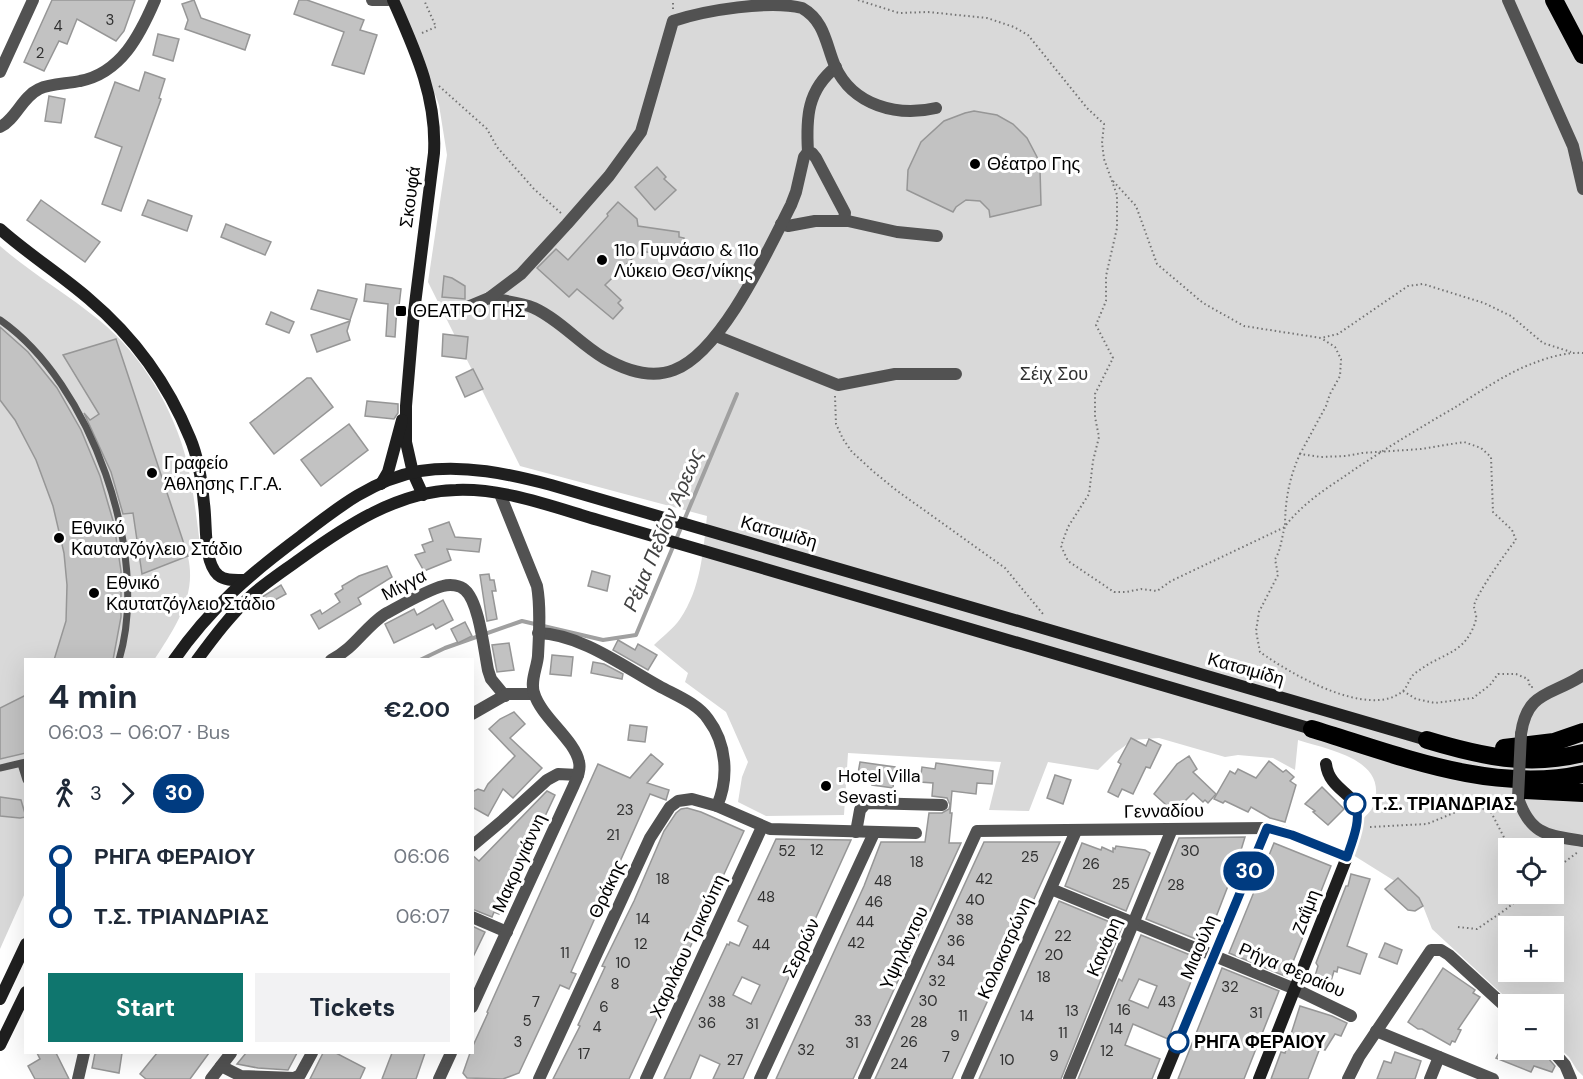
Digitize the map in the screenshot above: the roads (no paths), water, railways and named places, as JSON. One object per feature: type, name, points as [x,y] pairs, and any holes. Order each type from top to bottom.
[{"type":"highway","points":[[1554,0],[1583,55]]},
{"type":"highway","points":[[1311,729],[1505,788],[1539,792],[1583,793]]},
{"type":"highway","points":[[1427,740],[1502,748],[1554,742],[1583,732]]},
{"type":"highway","points":[[1427,740],[1511,760],[1551,759],[1583,753]]},
{"type":"highway","points":[[1437,766],[1524,780],[1583,774]]},
{"type":"main road","name":"Σκουφά","points":[[393,0],[424,74],[434,117],[434,153],[414,312],[406,406],[406,442],[414,473],[423,495]]},
{"type":"main road","points":[[0,228],[99,307],[133,342],[153,367],[174,402],[195,451],[201,481],[207,548],[212,566],[217,574],[224,578],[244,580]]},
{"type":"main road","name":"Σκουφά","points":[[381,484],[388,472],[406,406]]},
{"type":"main road","name":"Κατσιμίδη","points":[[176,658],[205,620],[244,580],[330,513],[381,484],[414,473],[452,469],[512,475],[702,528],[1427,740]]},
{"type":"main road","points":[[199,658],[248,600],[264,585],[320,545],[363,518],[392,504],[423,495],[454,490],[500,494],[668,540],[1311,729]]},
{"type":"main road","name":"Ζαΐμη","points":[[1259,1079],[1347,857],[1355,827],[1357,809],[1355,804],[1328,775],[1326,764]]},
{"type":"main road","name":"Γενναδίου","points":[[1267,828],[1292,835],[1347,857]]},
{"type":"main road","name":"Μιαούλη","points":[[1163,1079],[1267,828]]},
{"type":"main road","points":[[0,999],[24,948]]},
{"type":"main road","points":[[0,1045],[24,996]]},
{"type":"street","points":[[0,72],[33,0]]},
{"type":"street","points":[[0,127],[38,89],[88,79],[112,67],[134,42],[154,0]]},
{"type":"street","points":[[372,0],[388,0]]},
{"type":"street","points":[[1508,0],[1578,143],[1583,189]]},
{"type":"street","points":[[414,312],[465,308],[489,298],[520,274],[615,170],[641,132],[673,21],[730,5],[752,2],[773,2],[801,7],[817,20],[824,32],[836,67],[857,93],[892,111],[911,112],[936,108]]},
{"type":"street","points":[[489,298],[532,307],[605,358],[622,367],[642,373],[660,373],[679,368],[698,354],[716,336],[731,314],[781,224],[796,192],[804,157],[808,152],[807,122],[810,106],[824,77],[836,67]]},
{"type":"street","points":[[808,152],[815,155],[845,213],[844,219],[848,221]]},
{"type":"street","points":[[781,224],[788,226],[815,221],[848,221],[897,232],[937,236]]},
{"type":"street","points":[[716,336],[838,385],[895,374],[956,374]]},
{"type":"street","points":[[474,844],[546,780],[560,774],[579,771],[576,754],[550,720],[534,694],[533,679],[538,657],[540,600],[537,586],[500,494]]},
{"type":"street","name":"Μίγγα","points":[[334,658],[351,648],[380,617],[441,586],[452,585],[466,590],[473,601],[489,675],[505,696]]},
{"type":"street","points":[[538,627],[605,654],[692,704],[706,715],[719,739],[724,762],[723,788],[717,806]]},
{"type":"street","points":[[1583,675],[1564,687],[1547,692],[1531,704],[1526,712],[1521,734],[1518,798],[1532,825],[1547,835],[1583,841]]},
{"type":"street","points":[[474,713],[514,693],[534,694]]},
{"type":"street","name":"Μακρυγιάννη","points":[[474,1002],[579,771]]},
{"type":"street","name":"Θράκης","points":[[539,1079],[659,822],[670,807],[678,801],[692,799],[717,806],[762,827],[776,830],[916,833]]},
{"type":"street","points":[[856,832],[861,807],[866,803],[942,805]]},
{"type":"street","name":"Χαριλάου Τρικούπη","points":[[646,1079],[762,827]]},
{"type":"street","name":"Γενναδίου","points":[[977,831],[1267,828]]},
{"type":"street","name":"Κανάρη","points":[[1069,1079],[1172,829]]},
{"type":"street","name":"Υψηλάντου","points":[[864,1079],[977,831]]},
{"type":"street","name":"Κολοκοτρώνη","points":[[967,1079],[1076,831]]},
{"type":"street","name":"Σερρών","points":[[760,1079],[874,833]]},
{"type":"street","name":"Ρήγα Φεραίου","points":[[1051,889],[1295,989],[1351,1016]]},
{"type":"street","points":[[474,917],[507,932]]},
{"type":"street","points":[[1348,1079],[1376,1031],[1429,952],[1434,949],[1449,955],[1498,1000]]},
{"type":"street","points":[[1376,1031],[1493,1079]]},
{"type":"street","points":[[78,1079],[84,1054]]},
{"type":"street","points":[[211,1079],[224,1058],[236,1075],[265,1079],[297,1077],[311,1054]]},
{"type":"street","points":[[439,1079],[451,1054]]},
{"type":"street","points":[[1430,1079],[1439,1057]]},
{"type":"street","points":[[1561,1060],[1571,1079]]},
{"type":"lane","points":[[0,320],[25,339],[56,375],[77,408],[101,463],[120,524],[128,580],[129,607],[119,658]]},
{"type":"lane","points":[[0,768],[23,763]]},
{"type":"waterway","name":"Ρέμα Πεδίον Άρεως","points":[[424,658],[445,648],[522,621],[603,640],[636,635],[737,394]]},
{"type":"place","name":"Θέατρο Γης","points":[[975,164]]},
{"type":"place","name":"11ο Γυμνάσιο & 11ο Λύκειο Θεσ/νίκης","points":[[602,260]]},
{"type":"place","name":"ΘΕΑΤΡΟ ΓΗΣ","points":[[401,311]]},
{"type":"place","name":"Γραφείο Άθλησης Γ.Γ.Α.","points":[[152,473]]},
{"type":"place","name":"Εθνικό Καυτανζόγλειο Στάδιο","points":[[59,538]]},
{"type":"place","name":"Εθνικό Καυτατζόγλειο Στάδιο","points":[[94,593]]},
{"type":"place","name":"Hotel Villa Sevasti","points":[[826,786]]},
{"type":"place","name":"Τ.Σ. ΤΡΙΑΝΔΡΙΑΣ","points":[[1355,804]]},
{"type":"place","name":"ΡΗΓΑ ΦΕΡΑΙΟΥ","points":[[1178,1042]]},
{"type":"park label","name":"Σέιχ Σου","points":[[1054,374]]}]
